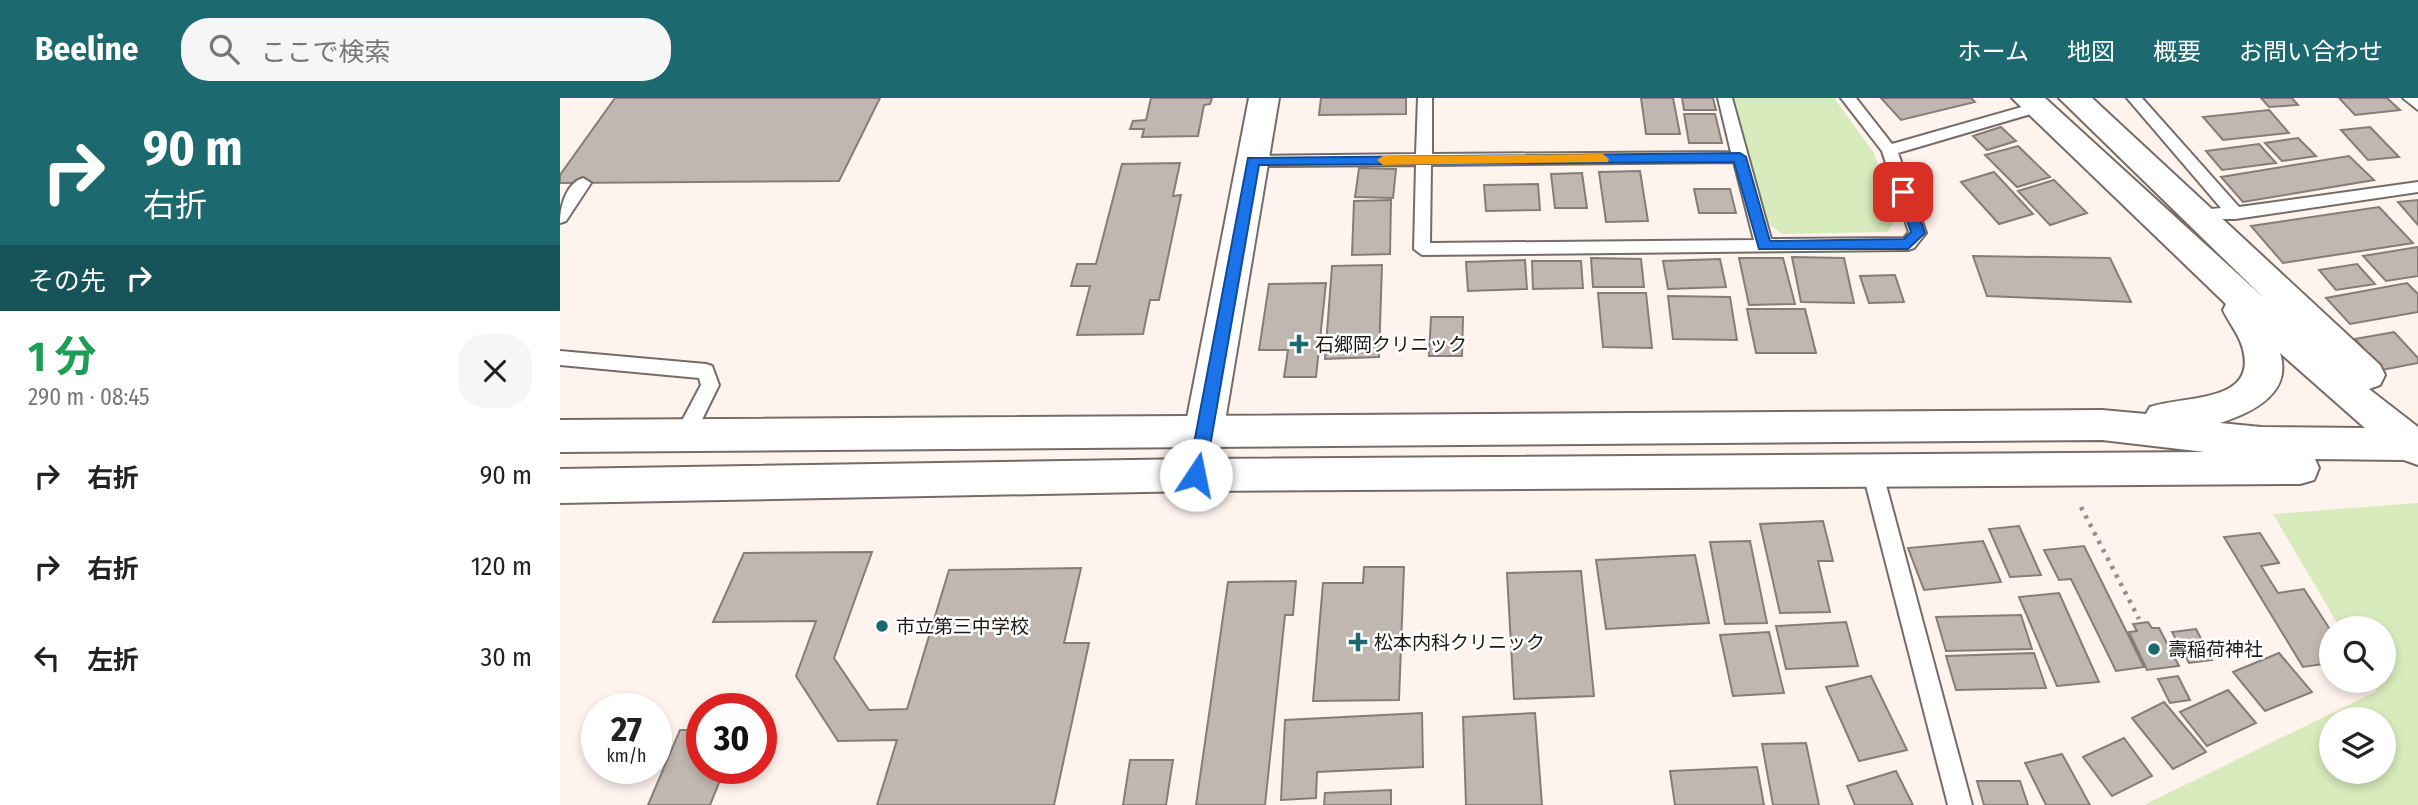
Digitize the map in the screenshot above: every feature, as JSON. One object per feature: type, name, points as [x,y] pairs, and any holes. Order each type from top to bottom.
[{"type":"street","points":[[1196,475],[1264,98]]},
{"type":"street","points":[[2074,98],[2195,215],[2417,445]]},
{"type":"street","points":[[2031,103],[2202,264],[2363,405],[2417,445]]},
{"type":"street","points":[[560,436],[2102,425],[2205,414],[2236,404],[2255,391],[2265,376],[2266,358],[2256,332],[2202,264]]},
{"type":"street","points":[[2102,425],[2261,443],[2417,445]]},
{"type":"street","points":[[560,486],[1196,475],[1872,470],[2417,445]]},
{"type":"lane","points":[[1425,98],[1422,249],[1908,244],[1918,233],[1889,150],[1848,98]]},
{"type":"lane","points":[[1725,98],[1764,246]]},
{"type":"lane","points":[[2134,98],[2235,213]]},
{"type":"lane","points":[[2410,98],[2418,105]]},
{"type":"lane","points":[[1889,150],[2031,103]]},
{"type":"lane","points":[[1253,161],[1740,157]]},
{"type":"lane","points":[[560,217],[583,183]]},
{"type":"lane","points":[[2195,215],[2235,213],[2418,187]]},
{"type":"lane","points":[[560,358],[706,371],[710,384],[684,436]]},
{"type":"lane","points":[[1872,470],[1960,805]]},
{"type":"path","points":[[2081,507],[2139,619]]},
{"type":"green space","points":[[1734,98],[1834,98],[1874,153],[1897,219],[1887,232],[1782,234],[1768,223]]},
{"type":"green space","points":[[2418,503],[2418,805],[2144,805],[2319,719],[2319,784],[2396,784],[2396,707],[2344,707],[2373,693],[2396,693],[2396,616],[2333,616],[2273,514]]},
{"type":"building","points":[[615,98],[880,98],[839,181],[560,183],[560,175]]},
{"type":"building","points":[[1151,98],[1212,98],[1210,104],[1204,105],[1198,136],[1142,137],[1144,129],[1130,129],[1133,121],[1146,120]]},
{"type":"building","points":[[1321,98],[1406,98],[1406,114],[1319,115]]},
{"type":"building","points":[[1641,98],[1673,98],[1680,134],[1646,134]]},
{"type":"building","points":[[1682,98],[1713,98],[1716,110],[1684,110]]},
{"type":"building","points":[[1881,98],[1971,98],[1975,102],[1901,120]]},
{"type":"building","points":[[2261,98],[2292,98],[2298,105],[2269,107]]},
{"type":"building","points":[[2339,98],[2387,98],[2400,110],[2355,115]]},
{"type":"building","points":[[2269,110],[2289,133],[2223,140],[2203,117]]},
{"type":"building","points":[[1684,114],[1715,114],[1722,143],[1689,143]]},
{"type":"building","points":[[2001,127],[2016,141],[1987,150],[1973,136]]},
{"type":"building","points":[[2370,127],[2399,157],[2368,160],[2341,130]]},
{"type":"building","points":[[2298,138],[2316,156],[2282,161],[2265,143]]},
{"type":"building","points":[[2259,144],[2276,163],[2222,170],[2206,151]]},
{"type":"building","points":[[2018,146],[2050,177],[2017,187],[1985,155]]},
{"type":"building","points":[[2349,156],[2374,180],[2243,202],[2221,177]]},
{"type":"building","points":[[1180,163],[1173,196],[1181,195],[1159,300],[1150,300],[1143,334],[1077,335],[1090,286],[1071,286],[1077,264],[1096,264],[1122,164]]},
{"type":"building","points":[[1359,168],[1396,169],[1393,198],[1355,197]]},
{"type":"building","points":[[1640,171],[1648,221],[1606,222],[1599,172]]},
{"type":"building","points":[[1994,172],[2033,214],[1999,224],[1961,182]]},
{"type":"building","points":[[1582,173],[1587,208],[1555,208],[1551,174]]},
{"type":"building","points":[[2054,180],[2087,213],[2050,225],[2018,191]]},
{"type":"building","points":[[1538,184],[1540,210],[1486,211],[1484,185]]},
{"type":"building","points":[[1694,189],[1730,189],[1736,213],[1699,213]]},
{"type":"building","points":[[1391,200],[1390,254],[1352,255],[1354,201]]},
{"type":"building","points":[[2418,200],[2418,225],[2398,202]]},
{"type":"building","points":[[2379,207],[2413,243],[2283,263],[2251,226]]},
{"type":"building","points":[[2418,247],[2418,276],[2386,281],[2363,256]]},
{"type":"building","points":[[1973,256],[2110,258],[2131,302],[1987,296]]},
{"type":"building","points":[[1792,257],[1844,258],[1854,303],[1801,302]]},
{"type":"building","points":[[1591,258],[1641,259],[1644,287],[1593,287]]},
{"type":"building","points":[[1739,258],[1783,258],[1795,304],[1749,305]]},
{"type":"building","points":[[1720,259],[1726,287],[1668,289],[1663,261]]},
{"type":"building","points":[[1525,260],[1527,289],[1468,291],[1466,262]]},
{"type":"building","points":[[1532,261],[1581,261],[1583,288],[1533,289]]},
{"type":"building","points":[[2357,264],[2375,284],[2336,290],[2319,270]]},
{"type":"building","points":[[1382,265],[1379,357],[1325,359],[1332,266]]},
{"type":"building","points":[[1895,275],[1904,302],[1869,303],[1860,276]]},
{"type":"building","points":[[1326,283],[1316,377],[1284,377],[1288,350],[1259,350],[1269,284]]},
{"type":"building","points":[[2407,283],[2418,294],[2418,312],[2350,324],[2326,298]]},
{"type":"building","points":[[1598,293],[1646,293],[1652,348],[1603,347]]},
{"type":"building","points":[[1668,296],[1730,297],[1737,340],[1673,339]]},
{"type":"building","points":[[1747,309],[1805,309],[1816,353],[1756,353]]},
{"type":"building","points":[[1431,317],[1463,317],[1462,356],[1429,356]]},
{"type":"building","points":[[2394,332],[2418,358],[2418,363],[2382,370],[2355,339]]},
{"type":"building","points":[[1823,521],[1833,561],[1818,561],[1830,612],[1780,613],[1760,524]]},
{"type":"building","points":[[2019,526],[2041,575],[2010,577],[1989,529]]},
{"type":"building","points":[[2260,533],[2279,563],[2261,566],[2278,593],[2304,589],[2321,616],[2319,616],[2319,665],[2303,667],[2224,537]]},
{"type":"building","points":[[1750,541],[1767,623],[1725,624],[1710,542]]},
{"type":"building","points":[[1983,541],[2001,582],[1924,590],[1908,548]]},
{"type":"building","points":[[2084,546],[2144,667],[2116,671],[2071,579],[2059,580],[2044,550]]},
{"type":"building","points":[[872,552],[834,658],[869,710],[907,709],[949,570],[1081,568],[1064,643],[1089,643],[1054,805],[877,805],[897,740],[838,741],[796,676],[816,621],[713,622],[744,553]]},
{"type":"building","points":[[1695,555],[1709,623],[1606,629],[1596,560]]},
{"type":"building","points":[[1364,567],[1404,567],[1399,700],[1313,701],[1323,583],[1363,583]]},
{"type":"building","points":[[1581,571],[1594,696],[1514,699],[1507,573]]},
{"type":"building","points":[[1296,581],[1293,615],[1285,615],[1265,805],[1196,805],[1228,582]]},
{"type":"building","points":[[2059,593],[2099,682],[2057,686],[2019,597]]},
{"type":"building","points":[[2021,615],[2032,649],[1946,651],[1936,617]]},
{"type":"building","points":[[1846,622],[1858,666],[1786,669],[1776,626]]},
{"type":"building","name":"壽稲荷神社","points":[[2148,622],[2152,628],[2159,628],[2179,666],[2147,670],[2129,632],[2137,631],[2133,624]]},
{"type":"building","name":"壽稲荷神社","points":[[2196,629],[2212,660],[2189,663],[2172,632]]},
{"type":"building","points":[[1769,632],[1784,693],[1733,696],[1720,635]]},
{"type":"building","points":[[2034,653],[2046,688],[1956,690],[1946,656]]},
{"type":"building","points":[[2279,653],[2312,692],[2265,711],[2233,672]]},
{"type":"building","points":[[1871,676],[1907,750],[1859,761],[1826,687]]},
{"type":"building","name":"壽稲荷神社","points":[[2178,676],[2190,700],[2170,703],[2158,679]]},
{"type":"building","points":[[2228,690],[2256,723],[2207,746],[2180,712]]},
{"type":"building","points":[[2164,702],[2206,752],[2173,769],[2132,718]]},
{"type":"building","points":[[1422,713],[1423,767],[1317,772],[1316,798],[1281,800],[1285,720]]},
{"type":"building","points":[[1535,713],[1542,805],[1466,805],[1463,717]]},
{"type":"building","points":[[680,730],[686,730],[686,784],[719,784],[710,805],[648,805],[657,784],[672,784],[672,749]]},
{"type":"building","points":[[2124,738],[2152,776],[2112,796],[2083,757]]},
{"type":"building","points":[[1806,743],[1819,805],[1773,805],[1762,744]]},
{"type":"building","points":[[2062,754],[2090,805],[2046,805],[2025,763]]},
{"type":"building","points":[[1130,760],[1173,760],[1166,805],[1123,805]]},
{"type":"building","points":[[1757,767],[1764,805],[1675,805],[1670,771]]},
{"type":"building","points":[[1896,771],[1913,805],[1855,805],[1847,786]]},
{"type":"building","points":[[1977,781],[2020,781],[2028,805],[1984,805]]},
{"type":"building","points":[[1391,790],[1391,805],[1324,805],[1325,793]]},
{"type":"slow traffic","points":[[1383,160],[1603,159]]},
{"type":"place","name":"石郷岡クリニック","points":[[1299,344]]},
{"type":"place","name":"市立第三中学校","points":[[882,626]]},
{"type":"place","name":"松本内科クリニック","points":[[1358,642]]},
{"type":"place","name":"壽稲荷神社","points":[[2154,649]]},
{"type":"route","points":[[1196,475],[1253,161],[1740,157],[1764,246],[1908,244],[1918,233],[1903,192]]}]
